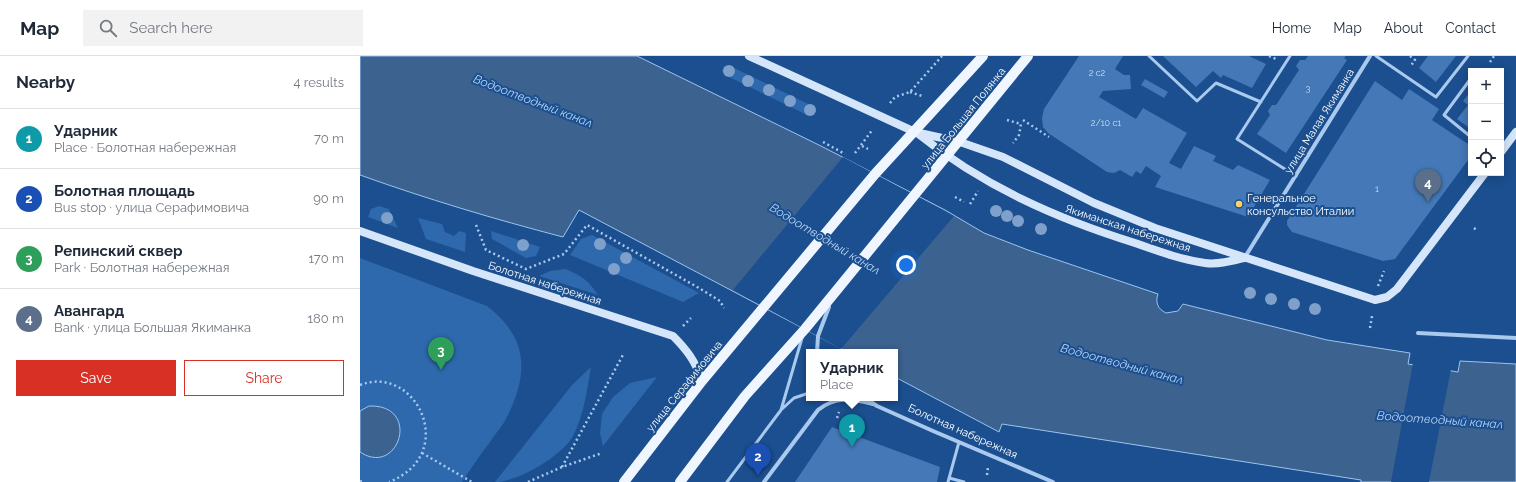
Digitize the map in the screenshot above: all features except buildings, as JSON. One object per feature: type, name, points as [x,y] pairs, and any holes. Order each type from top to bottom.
[{"type":"main road","points":[[915,132],[983,56]]},
{"type":"main road","name":"улица Большая Полянка","points":[[805,329],[960,142],[1028,56]]},
{"type":"main road","name":"улица Серафимовича","points":[[624,482],[702,381],[875,174],[915,132]]},
{"type":"main road","points":[[680,482],[745,396],[805,329]]},
{"type":"street","points":[[749,56],[915,132]]},
{"type":"street","name":"улица Малая Якиманка","points":[[1245,258],[1370,56]]},
{"type":"street","name":"Якиманская набережная","points":[[915,132],[960,142],[1003,157],[1094,203],[1155,228],[1375,300],[1387,297],[1397,290],[1483,176]]},
{"type":"street","name":"Якиманская набережная","points":[[915,132],[947,157],[1043,210],[1083,227],[1169,254],[1206,263],[1223,263],[1245,258]]},
{"type":"street","points":[[1504,148],[1516,132]]},
{"type":"street","name":"Болотная набережная","points":[[360,231],[472,271],[673,336],[689,352],[697,366],[702,381]]},
{"type":"street","points":[[817,349],[818,336],[823,317],[837,290]]},
{"type":"street","points":[[1418,333],[1516,338]]},
{"type":"street","points":[[764,482],[818,410],[833,401]]},
{"type":"street","points":[[854,401],[877,406]]},
{"type":"street","name":"Болотная набережная","points":[[870,401],[877,406],[1053,482]]},
{"type":"lane","points":[[1149,56],[1197,101],[1216,83],[1261,102]]},
{"type":"lane","points":[[1290,56],[1237,139],[1296,176]]},
{"type":"lane","points":[[1376,56],[1436,96],[1468,56]]},
{"type":"lane","points":[[1468,82],[1444,115],[1468,135]]},
{"type":"lane","points":[[781,410],[805,329]]},
{"type":"lane","points":[[726,482],[781,410],[794,398],[806,394]]},
{"type":"lane","points":[[959,442],[949,480],[964,482]]},
{"type":"path","points":[[910,92],[942,56]]},
{"type":"path","points":[[1490,62],[1494,56]]},
{"type":"path","points":[[890,103],[895,96],[910,92],[922,96]]},
{"type":"path","points":[[1007,120],[1021,124],[1019,135],[1013,143]]},
{"type":"path","points":[[1024,120],[1048,137]]},
{"type":"path","points":[[855,153],[862,146],[873,129]]},
{"type":"path","points":[[823,142],[845,154]]},
{"type":"path","points":[[862,146],[868,149]]},
{"type":"path","points":[[970,204],[980,189]]},
{"type":"path","points":[[955,197],[964,202]]},
{"type":"path","points":[[476,225],[486,250],[526,269],[564,254],[587,225],[699,288],[720,301],[724,308]]},
{"type":"path","points":[[1474,228],[1478,231]]},
{"type":"path","points":[[1377,288],[1384,271]]},
{"type":"path","points":[[1370,328],[1372,316]]},
{"type":"path","points":[[681,328],[691,318]]},
{"type":"path","points":[[562,467],[624,353]]},
{"type":"path","points":[[360,385],[380,382],[396,386],[409,395],[420,407],[425,422],[426,438],[422,454],[413,467],[401,477],[389,482]]},
{"type":"path","points":[[837,418],[839,411]]},
{"type":"path","points":[[528,482],[562,467],[602,453]]},
{"type":"path","points":[[422,454],[472,482]]},
{"type":"path","points":[[987,475],[988,467]]},
{"type":"shaded area","points":[[724,66],[730,66],[812,106],[815,110],[813,115],[807,115],[725,75],[722,71]]},
{"type":"shaded area","points":[[379,206],[389,209],[398,228],[368,217],[371,209]]},
{"type":"shaded area","points":[[418,218],[442,224],[445,232],[454,236],[459,231],[466,233],[465,252],[426,239]]},
{"type":"shaded area","points":[[491,231],[540,247],[536,256],[526,258],[492,239]]},
{"type":"shaded area","points":[[592,235],[699,293],[683,302],[570,255],[581,239]]},
{"type":"shaded area","points":[[360,258],[487,306],[501,318],[511,331],[518,344],[521,358],[521,372],[519,387],[514,403],[503,425],[462,482],[360,482]]},
{"type":"shaded area","points":[[565,269],[584,279],[598,295],[539,276],[550,271]]},
{"type":"shaded area","points":[[591,367],[585,402],[580,420],[573,436],[567,444],[550,459],[527,473],[505,481],[495,482],[572,385]]},
{"type":"shaded area","points":[[657,377],[603,446],[600,433],[602,414],[613,397],[630,383]]},
{"type":"water","name":"Водоотводный канал","points":[[360,56],[637,56],[821,146],[945,210],[984,233],[1028,250],[1158,294],[1158,305],[1161,310],[1166,313],[1178,311],[1183,304],[1327,340],[1410,353],[1408,364],[1458,372],[1460,361],[1516,364],[1516,482],[1361,482],[1361,480],[1002,424],[999,432],[898,379],[898,349],[842,349],[579,210],[563,237],[461,208],[360,175]]},
{"type":"water","points":[[369,406],[385,408],[395,416],[400,427],[399,438],[394,448],[385,456],[374,457],[360,452],[360,411]]},
{"type":"pier","points":[[843,157],[954,216],[841,349],[733,290]]},
{"type":"pier","points":[[1413,363],[1451,369],[1429,482],[1391,482]]},
{"type":"place","name":"Авангард","points":[[1428,202]]},
{"type":"place","name":"Генеральное консульство Италии","points":[[1239,204]]},
{"type":"place","name":"Репинский сквер","points":[[441,370]]},
{"type":"place","name":"Ударник","points":[[852,447]]},
{"type":"place","name":"Болотная площадь","points":[[758,476]]}]
